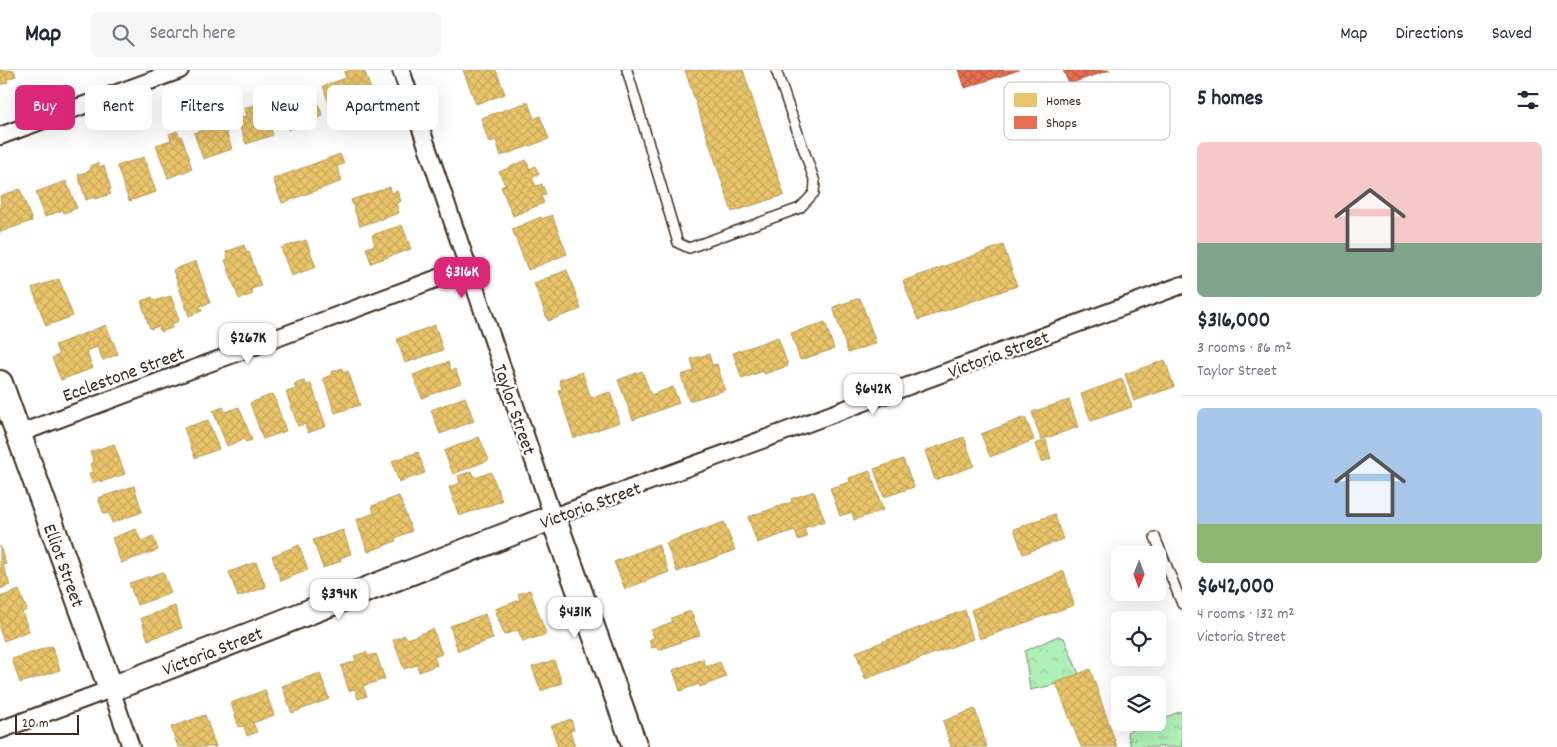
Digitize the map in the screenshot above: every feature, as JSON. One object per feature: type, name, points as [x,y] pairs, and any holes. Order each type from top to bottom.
[{"type":"street","points":[[0,136],[180,70]]},
{"type":"street","name":"Taylor Street","points":[[401,70],[552,517],[634,747]]},
{"type":"street","name":"Ecclestone Street","points":[[18,434],[468,267]]},
{"type":"street","name":"Victoria Street","points":[[0,730],[111,689],[552,517],[1182,285]]},
{"type":"street","name":"Elliot Street","points":[[0,383],[131,747]]},
{"type":"lane","points":[[627,70],[678,243],[689,248],[800,208],[814,193],[815,182],[776,70]]},
{"type":"lane","points":[[1155,536],[1182,604]]},
{"type":"green space","points":[[1058,636],[1064,638],[1079,674],[1053,685],[1030,690],[1025,651]]},
{"type":"green space","points":[[1182,711],[1182,747],[1131,747],[1127,732],[1166,731],[1166,717]]},
{"type":"building: Homes","points":[[0,70],[14,70],[16,76],[7,79],[8,82],[0,85]]},
{"type":"building: Homes","points":[[364,70],[369,85],[327,85],[327,98],[323,86],[346,78],[344,72]]},
{"type":"building: Homes","points":[[463,70],[496,70],[505,94],[476,104]]},
{"type":"building: Homes","points":[[685,70],[743,70],[784,195],[732,212]]},
{"type":"building: Homes","points":[[317,102],[323,116],[317,118]]},
{"type":"building: Homes","points":[[528,102],[534,119],[540,116],[549,139],[501,156],[496,140],[489,143],[481,118]]},
{"type":"building: Homes","points":[[253,105],[253,130],[271,130],[273,135],[246,144],[241,130],[243,130],[243,117],[246,116],[244,108]]},
{"type":"building: Homes","points":[[202,130],[225,130],[232,149],[203,159],[194,133]]},
{"type":"building: Homes","points":[[177,131],[181,136],[192,169],[168,178],[156,145],[171,140],[169,134]]},
{"type":"building: Homes","points":[[340,154],[344,164],[337,166],[342,181],[282,203],[273,179]]},
{"type":"building: Homes","points":[[144,157],[156,192],[129,201],[117,166]]},
{"type":"building: Homes","points":[[526,160],[530,169],[535,166],[539,174],[532,178],[536,186],[542,184],[546,194],[541,196],[544,203],[513,216],[501,187],[505,185],[499,172]]},
{"type":"building: Homes","points":[[98,163],[100,167],[104,166],[111,194],[86,200],[78,175],[91,170],[90,166]]},
{"type":"building: Homes","points":[[66,181],[77,208],[64,213],[63,210],[45,217],[36,192]]},
{"type":"building: Homes","points":[[390,187],[392,193],[397,191],[401,201],[396,203],[399,213],[360,226],[351,200]]},
{"type":"building: Homes","points":[[20,189],[32,221],[0,232],[0,196]]},
{"type":"building: Homes","points":[[552,215],[567,254],[528,270],[512,229],[541,217],[542,219]]},
{"type":"building: Homes","points":[[402,225],[411,249],[371,263],[366,248],[375,245],[372,235]]},
{"type":"building: Homes","points":[[306,240],[316,267],[291,276],[281,248]]},
{"type":"building: Homes","points":[[244,245],[247,253],[249,252],[261,286],[251,289],[253,294],[239,299],[225,260],[228,259],[226,252]]},
{"type":"building: Homes","points":[[1003,245],[1017,286],[918,320],[903,281]]},
{"type":"building: Homes","points":[[196,261],[210,303],[200,306],[202,311],[189,316],[173,270]]},
{"type":"building: Homes","points":[[567,270],[581,309],[548,321],[534,283]]},
{"type":"building: Homes","points":[[59,279],[73,316],[46,326],[32,288]]},
{"type":"building: Homes","points":[[171,296],[179,320],[171,324],[172,328],[160,332],[159,326],[150,329],[141,301],[152,297],[154,301]]},
{"type":"building: Homes","points":[[860,298],[876,343],[848,353],[833,307]]},
{"type":"building: Homes","points":[[825,322],[834,349],[800,360],[791,333]]},
{"type":"building: Homes","points":[[106,325],[118,354],[103,360],[97,347],[86,351],[93,368],[61,380],[52,358],[59,355],[55,345]]},
{"type":"building: Homes","points":[[435,325],[443,350],[405,363],[397,339]]},
{"type":"building: Homes","points":[[778,337],[788,366],[764,374],[763,371],[742,379],[733,353]]},
{"type":"building: Homes","points":[[709,354],[712,365],[717,364],[725,390],[689,401],[681,375],[694,371],[691,359]]},
{"type":"building: Homes","points":[[1165,360],[1174,387],[1134,401],[1125,374]]},
{"type":"building: Homes","points":[[448,362],[451,371],[455,369],[461,383],[422,398],[413,375]]},
{"type":"building: Homes","points":[[342,368],[343,373],[348,371],[360,405],[335,413],[323,378],[332,375],[331,372]]},
{"type":"building: Homes","points":[[642,371],[651,395],[673,387],[679,403],[633,420],[618,380]]},
{"type":"building: Homes","points":[[582,372],[591,398],[610,392],[620,422],[574,438],[558,390],[562,389],[559,380]]},
{"type":"building: Homes","points":[[1122,379],[1132,407],[1091,421],[1081,394]]},
{"type":"building: Homes","points":[[304,381],[306,385],[311,384],[326,426],[308,433],[305,424],[298,426],[286,392],[296,389],[294,384]]},
{"type":"building: Homes","points":[[273,394],[286,431],[263,439],[250,403]]},
{"type":"building: Homes","points":[[465,397],[474,421],[440,434],[431,410]]},
{"type":"building: Homes","points":[[1069,400],[1078,427],[1041,440],[1032,412]]},
{"type":"building: Homes","points":[[223,407],[225,412],[239,407],[252,440],[246,442],[244,439],[227,446],[213,411]]},
{"type":"building: Homes","points":[[1025,417],[1034,440],[990,457],[981,434]]},
{"type":"building: Homes","points":[[208,420],[219,449],[195,458],[184,428]]},
{"type":"building: Homes","points":[[479,437],[489,460],[453,474],[444,451]]},
{"type":"building: Homes","points":[[964,437],[974,466],[935,480],[925,451]]},
{"type":"building: Homes","points":[[1046,440],[1051,459],[1041,462],[1035,444]]},
{"type":"building: Homes","points":[[114,444],[125,474],[92,483],[89,473],[93,472],[90,464],[94,462],[90,452]]},
{"type":"building: Homes","points":[[418,452],[425,473],[399,482],[392,461]]},
{"type":"building: Homes","points":[[903,459],[914,487],[884,497],[874,469]]},
{"type":"building: Homes","points":[[472,471],[475,478],[491,472],[502,501],[459,516],[449,487],[460,483],[458,476]]},
{"type":"building: Homes","points":[[870,471],[883,510],[854,520],[852,512],[840,516],[830,488],[850,482],[849,478]]},
{"type":"building: Homes","points":[[134,486],[142,512],[112,523],[109,513],[104,514],[98,498]]},
{"type":"building: Homes","points":[[814,491],[825,521],[804,528],[807,537],[798,540],[795,530],[757,543],[748,517],[792,502],[791,499]]},
{"type":"building: Homes","points":[[399,496],[412,531],[395,538],[396,541],[368,552],[356,520],[374,513],[372,506]]},
{"type":"building: Homes","points":[[1054,514],[1063,539],[1023,554],[1014,529]]},
{"type":"building: Homes","points":[[724,522],[735,550],[677,572],[666,543]]},
{"type":"building: Homes","points":[[136,529],[141,541],[153,536],[158,550],[121,563],[112,538]]},
{"type":"building: Homes","points":[[343,530],[351,554],[340,558],[341,561],[323,568],[313,540]]},
{"type":"building: Homes","points":[[658,544],[669,572],[625,589],[614,562]]},
{"type":"building: Homes","points":[[299,545],[308,570],[281,581],[272,556]]},
{"type":"building: Homes","points":[[0,546],[6,564],[3,565],[10,585],[0,589]]},
{"type":"building: Homes","points":[[256,562],[266,587],[238,597],[229,572]]},
{"type":"building: Homes","points":[[1064,571],[1074,605],[980,639],[971,610]]},
{"type":"building: Homes","points":[[163,572],[171,593],[137,605],[129,583]]},
{"type":"building: Homes","points":[[19,590],[27,610],[22,612],[29,631],[4,641],[0,631],[0,597]]},
{"type":"building: Homes","points":[[530,590],[546,634],[523,642],[518,630],[504,635],[495,609],[520,600],[518,594]]},
{"type":"building: Homes","points":[[175,606],[182,628],[148,640],[141,618]]},
{"type":"building: Homes","points":[[965,610],[973,639],[865,679],[856,652]]},
{"type":"building: Homes","points":[[691,611],[700,635],[659,650],[657,647],[652,648],[649,640],[654,638],[651,630],[672,622],[671,618]]},
{"type":"building: Homes","points":[[485,614],[493,639],[458,651],[450,626]]},
{"type":"building: Homes","points":[[433,629],[442,654],[434,657],[437,665],[419,672],[417,665],[404,669],[393,640],[405,635],[407,639]]},
{"type":"building: Homes","points":[[52,646],[60,670],[20,683],[12,659]]},
{"type":"building: Homes","points":[[366,652],[368,656],[376,654],[385,679],[363,686],[367,696],[358,699],[355,689],[349,691],[341,666],[356,661],[354,656]]},
{"type":"building: Homes","points":[[703,659],[706,667],[720,662],[726,677],[700,687],[699,684],[680,691],[673,670]]},
{"type":"building: Homes","points":[[554,660],[562,683],[541,691],[532,667]]},
{"type":"building: Homes","points":[[1090,669],[1117,747],[1081,747],[1056,683]]},
{"type":"building: Homes","points":[[320,673],[329,699],[292,713],[282,686]]},
{"type":"building: Homes","points":[[265,690],[274,715],[253,723],[257,732],[247,736],[244,726],[239,727],[231,703]]},
{"type":"building: Homes","points":[[975,709],[987,747],[951,747],[943,721]]},
{"type":"building: Homes","points":[[205,715],[216,747],[178,747],[171,727]]},
{"type":"building: Homes","points":[[571,719],[574,730],[570,731],[575,747],[558,747],[551,726]]},
{"type":"building: Shops","points":[[959,70],[1019,70],[965,88]]},
{"type":"building: Shops","points":[[1063,70],[1110,70],[1075,82],[1068,82]]}]
